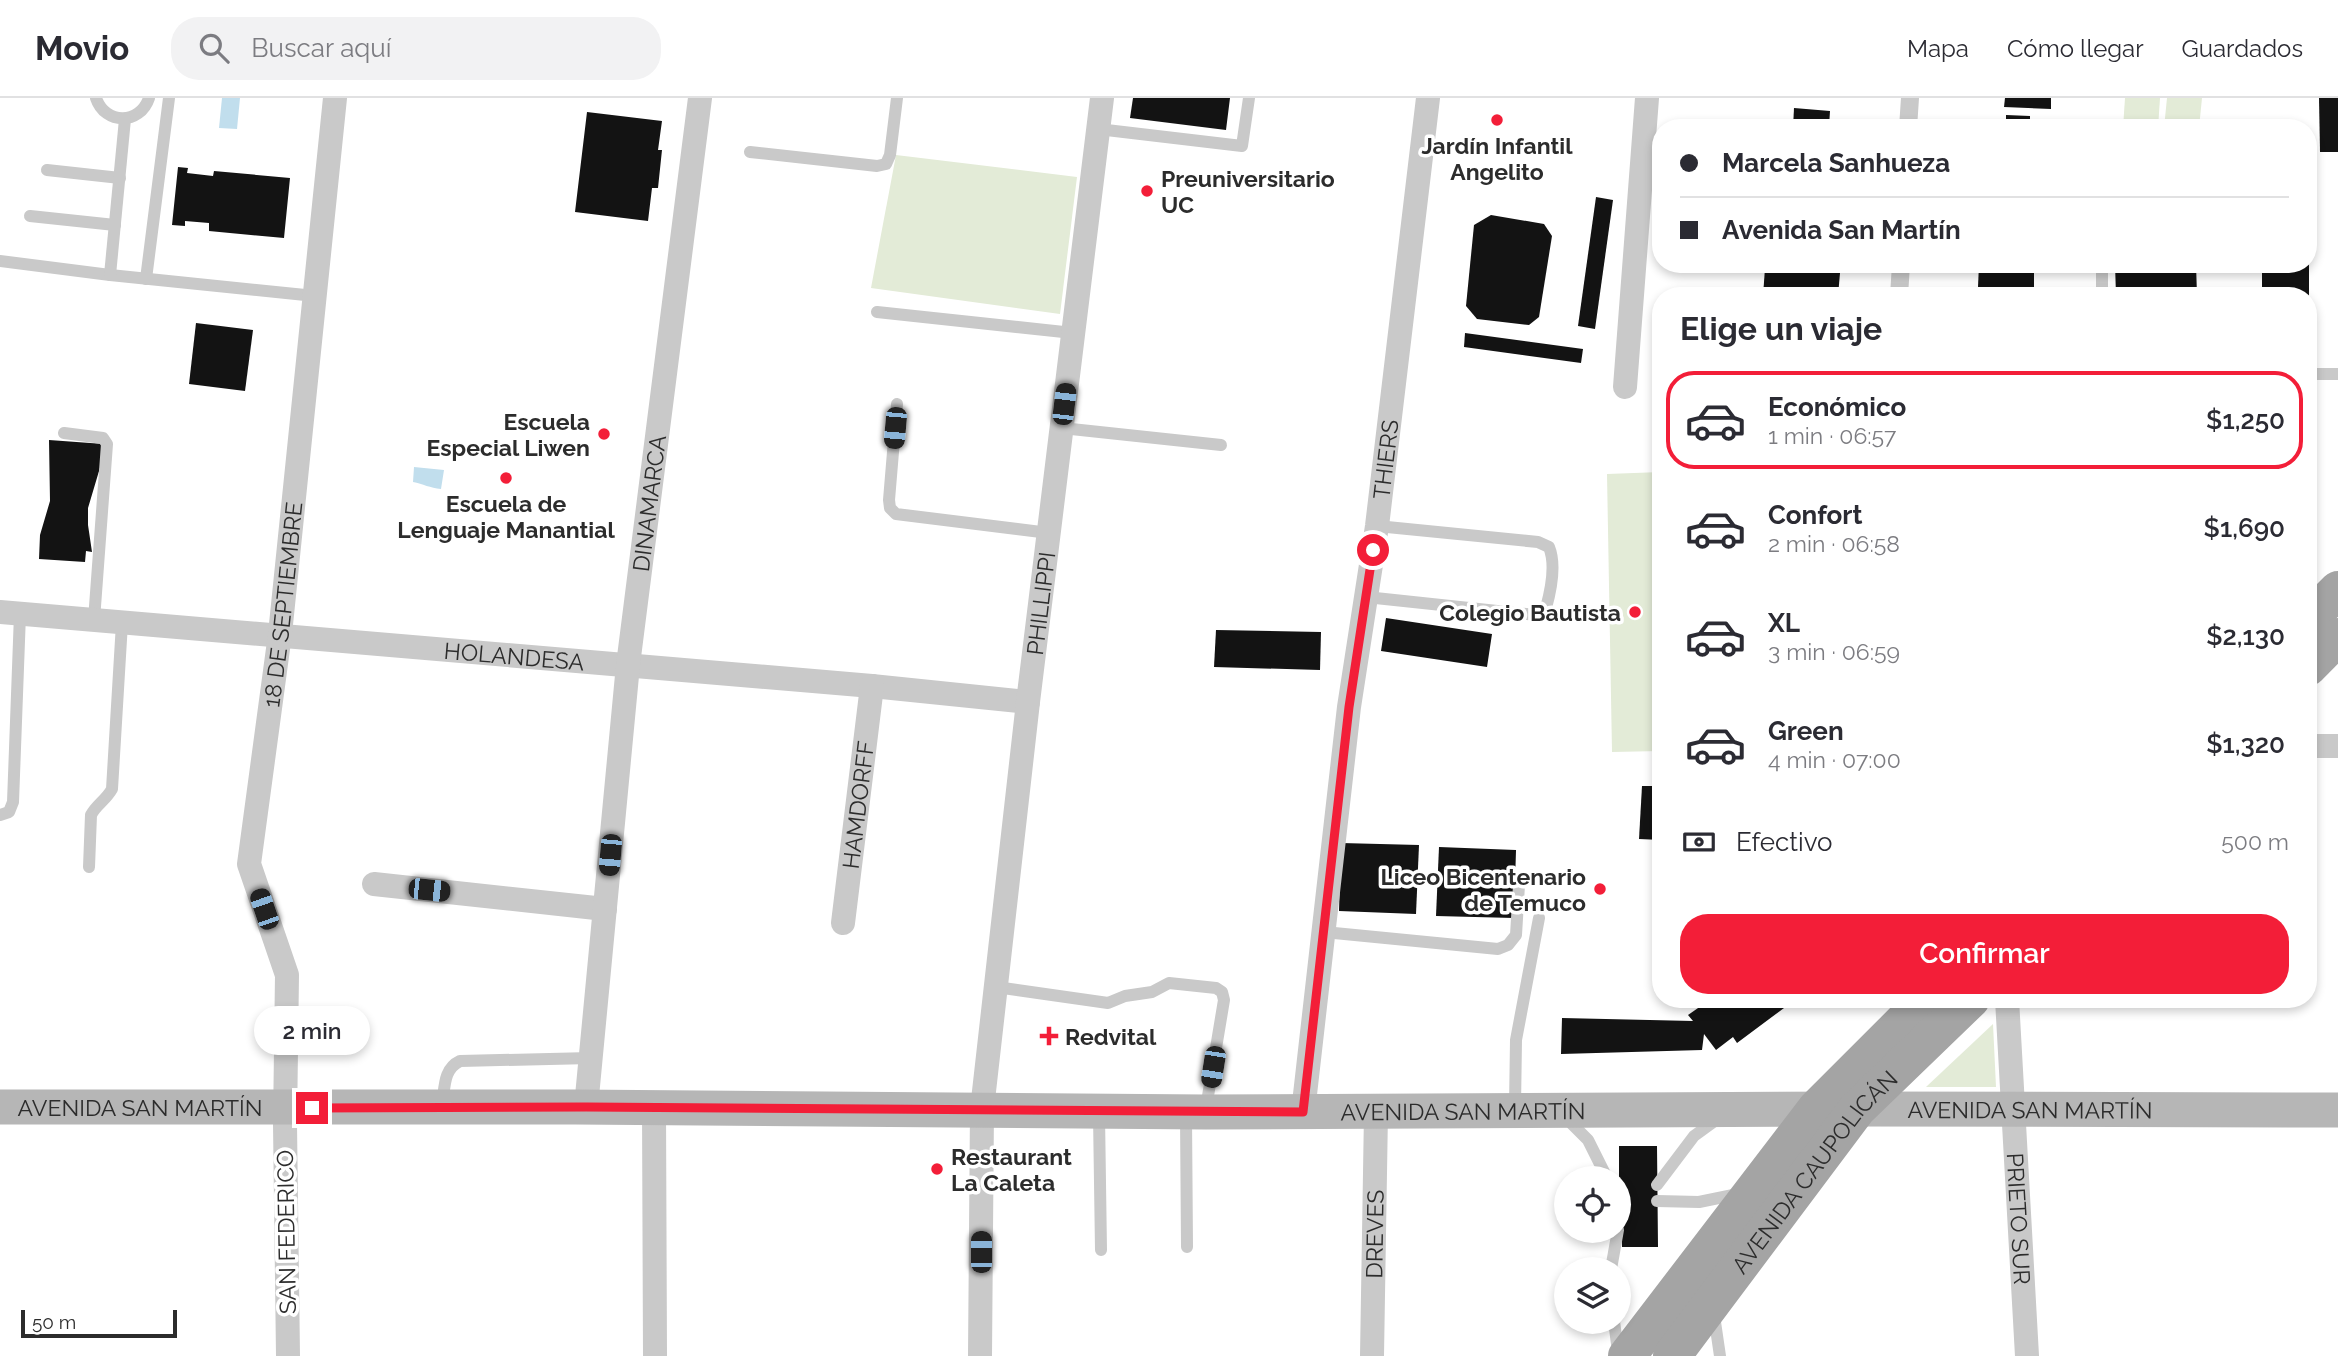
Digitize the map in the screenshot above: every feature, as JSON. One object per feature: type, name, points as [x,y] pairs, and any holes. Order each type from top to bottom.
[{"type":"main road","points":[[2317,611],[2338,590]]},
{"type":"main road","points":[[2317,658],[2338,637]]},
{"type":"main road","name":"AVENIDA CAUPOLICÁN","points":[[1627,1356],[1816,1109],[1917,1008]]},
{"type":"main road","name":"AVENIDA CAUPOLICÁN","points":[[1672,1356],[1857,1109],[1962,1008]]},
{"type":"main road","name":"AVENIDA SAN MARTÍN","points":[[0,1107],[586,1107],[1196,1112],[2338,1110]]},
{"type":"street","name":"18 DE SEPTIEMBRE","points":[[285,1108],[287,975],[249,864],[280,634],[335,98]]},
{"type":"street","name":"DINAMARCA","points":[[586,1107],[628,665],[700,98]]},
{"type":"street","name":"PHILLIPPI","points":[[980,1356],[982,1110],[1028,702],[1102,98]]},
{"type":"street","name":"THIERS","points":[[1303,1112],[1349,707],[1377,526],[1428,98]]},
{"type":"street","points":[[1625,387],[1647,98]]},
{"type":"street","points":[[1909,119],[1910,98]]},
{"type":"street","name":"HOLANDESA","points":[[10,613],[280,634],[1028,702]]},
{"type":"street","name":"HAMDORFF","points":[[843,923],[872,686]]},
{"type":"street","points":[[2317,746],[2338,746]]},
{"type":"street","points":[[374,884],[605,909]]},
{"type":"street","name":"PRIETO SUR","points":[[2007,1008],[2027,1356]]},
{"type":"street","name":"SAN FEDERICO","points":[[285,1108],[288,1356]]},
{"type":"street","points":[[654,1108],[654,1356]]},
{"type":"street","name":"DREVES","points":[[1372,1356],[1376,1112]]},
{"type":"lane","points":[[96,98],[107,115],[125,119],[142,111],[149,98]]},
{"type":"lane","points":[[146,279],[169,98]]},
{"type":"lane","points":[[750,152],[877,166],[886,164],[890,155],[897,98]]},
{"type":"lane","points":[[1098,129],[1242,146],[1249,98]]},
{"type":"lane","points":[[110,275],[125,119]]},
{"type":"lane","points":[[47,170],[120,178]]},
{"type":"lane","points":[[30,216],[115,225]]},
{"type":"lane","points":[[0,261],[314,296]]},
{"type":"lane","points":[[877,312],[1073,333]]},
{"type":"lane","points":[[2317,374],[2338,373]]},
{"type":"lane","points":[[898,404],[889,500],[890,508],[896,514],[1049,533]]},
{"type":"lane","points":[[1062,428],[1221,445]]},
{"type":"lane","points":[[64,433],[103,438],[107,444],[94,620]]},
{"type":"lane","points":[[1366,597],[1536,615],[1546,608],[1548,601],[1553,556],[1549,547],[1538,542],[1377,526]]},
{"type":"lane","points":[[0,815],[9,812],[13,802],[10,613]]},
{"type":"lane","points":[[89,867],[91,815],[112,789],[122,623]]},
{"type":"lane","points":[[1324,932],[1498,949],[1508,945],[1516,935],[1519,885]]},
{"type":"lane","points":[[1515,1111],[1516,1040],[1539,918]]},
{"type":"lane","points":[[996,987],[1108,1003],[1125,996],[1152,992],[1169,983],[1216,988],[1222,992],[1224,1000],[1196,1112],[1187,1247]]},
{"type":"lane","points":[[442,1107],[446,1076],[454,1064],[460,1061],[591,1058]]},
{"type":"lane","points":[[1657,1185],[1694,1136],[1707,1125],[1738,1110]]},
{"type":"lane","points":[[1100,1111],[1101,1250]]},
{"type":"lane","points":[[1556,1111],[1577,1127],[1588,1140],[1601,1166]]},
{"type":"lane","points":[[1657,1201],[1699,1202],[1752,1191]]},
{"type":"lane","points":[[1712,1303],[1720,1356]]},
{"type":"lane","points":[[1615,1334],[1618,1356]]},
{"type":"green space","points":[[2125,98],[2160,98],[2159,119],[2124,119]]},
{"type":"green space","points":[[2167,98],[2202,98],[2200,119],[2165,119]]},
{"type":"green space","points":[[896,155],[1077,177],[1060,314],[871,288]]},
{"type":"green space","name":"Colegio Bautista","points":[[1652,472],[1652,751],[1612,752],[1607,474]]},
{"type":"green space","points":[[1993,1024],[1996,1087],[1926,1087]]},
{"type":"water","points":[[222,98],[240,98],[237,129],[219,128]]},
{"type":"water","points":[[414,467],[444,470],[441,489],[413,482]]},
{"type":"building","points":[[1133,98],[1230,98],[1226,130],[1130,118]]},
{"type":"building","points":[[2005,98],[2051,98],[2051,109],[2004,107]]},
{"type":"building","points":[[2319,98],[2338,98],[2338,152],[2320,152]]},
{"type":"building","points":[[1794,108],[1830,111],[1830,119],[1793,119]]},
{"type":"building","points":[[587,112],[662,121],[658,150],[662,150],[658,188],[652,188],[648,221],[575,212]]},
{"type":"building","points":[[2006,115],[2030,116],[2030,119],[2006,119]]},
{"type":"building","points":[[178,167],[188,168],[187,173],[213,176],[214,171],[290,178],[284,238],[209,231],[209,223],[185,221],[185,226],[172,225]]},
{"type":"building","points":[[1596,197],[1613,200],[1595,329],[1578,326]]},
{"type":"building","points":[[1491,215],[1544,224],[1552,236],[1539,317],[1529,325],[1477,319],[1466,306],[1474,225]]},
{"type":"building","points":[[1765,273],[1840,273],[1839,287],[1764,287]]},
{"type":"building","points":[[1979,273],[2034,273],[2034,287],[1978,287]]},
{"type":"building","points":[[2115,273],[2196,273],[2197,287],[2116,287]]},
{"type":"building","points":[[2262,273],[2309,273],[2309,287],[2262,287]]},
{"type":"building","points":[[196,323],[253,330],[245,391],[189,384]]},
{"type":"building","points":[[1465,333],[1583,349],[1581,363],[1464,347]]},
{"type":"building","points":[[49,440],[104,444],[102,461],[88,508],[92,552],[86,551],[85,562],[39,559],[40,535],[50,501]]},
{"type":"building","points":[[1386,618],[1492,634],[1487,667],[1381,651]]},
{"type":"building","points":[[1216,630],[1321,632],[1320,670],[1214,667]]},
{"type":"building","points":[[1642,786],[1652,786],[1652,840],[1639,839]]},
{"type":"building","points":[[1341,843],[1419,845],[1416,914],[1339,911]]},
{"type":"building","points":[[1439,847],[1516,850],[1514,918],[1436,916]]},
{"type":"building","points":[[1698,1008],[1784,1008],[1737,1043],[1733,1037],[1716,1050],[1704,1034],[1702,1050],[1561,1054],[1562,1018],[1693,1021],[1688,1015]]},
{"type":"building","points":[[1619,1146],[1657,1146],[1658,1247],[1622,1247],[1622,1243],[1631,1243],[1631,1166],[1619,1166]]},
{"type":"place","name":"Jardín Infantil Angelito","points":[[1497,120]]},
{"type":"place","name":"Preuniversitario UC","points":[[1147,191]]},
{"type":"place","name":"Escuela Especial Liwen","points":[[604,434]]},
{"type":"place","name":"Escuela de Lenguaje Manantial","points":[[506,478]]},
{"type":"place","name":"Colegio Bautista","points":[[1635,612]]},
{"type":"place","name":"Liceo Bicentenario de Temuco","points":[[1600,889]]},
{"type":"place","name":"Redvital","points":[[1049,1036]]},
{"type":"place","name":"Restaurant La Caleta","points":[[937,1169]]},
{"type":"route","points":[[312,1108],[586,1107],[1303,1112],[1349,707],[1373,550]]}]
